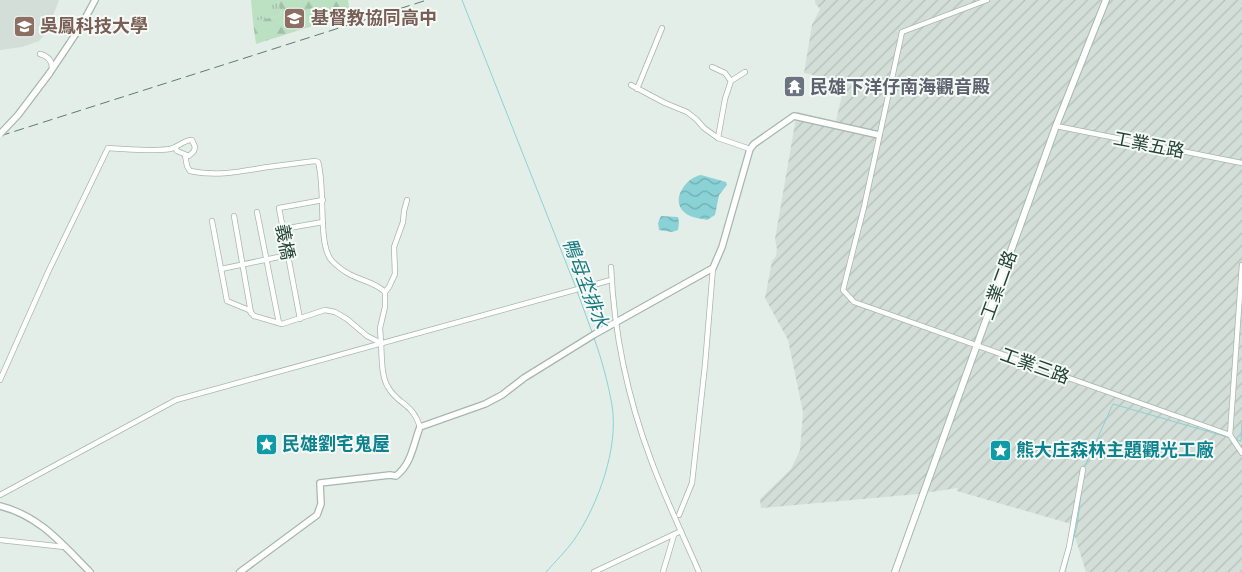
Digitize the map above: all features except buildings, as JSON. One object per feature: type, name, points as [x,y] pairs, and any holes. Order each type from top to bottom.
[{"type":"main road","name":"工業二路","points":[[895,572],[1056,126],[1106,0]]},
{"type":"street","points":[[0,134],[18,115],[51,71],[81,26],[95,0]]},
{"type":"street","points":[[679,515],[692,483],[713,268],[722,247],[750,149],[754,144],[794,116],[879,135],[902,32],[987,0]]},
{"type":"street","points":[[637,89],[662,28]]},
{"type":"street","points":[[40,54],[51,61],[51,71]]},
{"type":"street","points":[[712,66],[725,73],[731,81]]},
{"type":"street","points":[[718,138],[725,99],[731,81],[745,72]]},
{"type":"street","points":[[631,85],[687,112],[718,138],[750,149]]},
{"type":"street","name":"工業五路","points":[[1056,126],[1242,164]]},
{"type":"street","name":"工業三路","points":[[879,135],[864,207],[843,290],[854,302],[1230,435]]},
{"type":"street","points":[[0,380],[57,254],[108,148],[151,150],[175,148],[185,140],[192,140],[195,147],[189,156],[185,156],[175,148]]},
{"type":"street","points":[[185,156],[186,166],[190,171],[200,174],[229,174],[318,162],[323,200],[323,237],[326,251],[331,260],[350,275],[380,287],[385,292]]},
{"type":"street","name":"義橋","points":[[300,319],[279,208],[323,200]]},
{"type":"street","points":[[240,572],[317,515],[321,504],[320,483],[390,475],[396,476],[404,469],[411,456],[420,427],[415,413],[395,397],[387,386],[382,365],[380,328],[385,307],[385,292],[395,274],[394,247],[403,222],[407,200]]},
{"type":"street","name":"義橋","points":[[257,212],[279,323]]},
{"type":"street","points":[[234,216],[252,314]]},
{"type":"street","points":[[212,220],[226,301],[249,310],[254,316],[282,324],[325,310],[335,312],[381,344]]},
{"type":"street","points":[[283,229],[323,222]]},
{"type":"street","points":[[221,269],[288,255]]},
{"type":"street","points":[[1242,266],[1230,435],[1242,453]]},
{"type":"street","points":[[611,267],[616,322],[631,396],[651,460],[699,572]]},
{"type":"street","points":[[420,427],[486,404],[595,334],[713,268]]},
{"type":"street","points":[[0,495],[176,400],[611,280]]},
{"type":"street","points":[[1062,572],[1069,547],[1083,469]]},
{"type":"street","points":[[0,506],[15,510],[33,519],[90,572]]},
{"type":"street","points":[[594,572],[681,532]]},
{"type":"street","points":[[663,572],[674,535]]},
{"type":"street","points":[[0,540],[65,547]]},
{"type":"shaded area","name":"吳鳳科技大學","points":[[0,0],[59,0],[47,32],[39,41],[22,47],[0,50]]},
{"type":"shaded area","points":[[815,0],[1242,0],[1242,572],[1086,572],[1071,524],[957,491],[957,488],[918,494],[761,508],[760,499],[791,469],[800,450],[803,412],[788,340],[765,298],[772,261],[776,256],[775,239],[797,112],[836,121],[845,82],[804,73],[812,25],[820,9]]},
{"type":"green space","points":[[251,0],[278,0],[281,15],[253,22]]},
{"type":"green space","name":"基督教協同高中","points":[[278,0],[348,0],[350,14],[256,44],[253,22],[281,15]]},
{"type":"water","points":[[701,175],[726,182],[727,185],[719,195],[715,215],[707,220],[686,214],[680,207],[679,201],[682,189],[686,184]]},
{"type":"water","points":[[661,216],[678,217],[678,230],[672,232],[659,230],[658,223]]},
{"type":"waterway","name":"鴨母坔排水","points":[[462,0],[576,288]]},
{"type":"waterway","name":"鴨母坔排水","points":[[577,291],[592,332]]},
{"type":"waterway","name":"鴨母坔排水","points":[[546,572],[571,544],[583,526],[605,476],[609,457],[613,422],[612,405],[594,338]]},
{"type":"waterway","points":[[1084,468],[1113,404],[1231,438]]},
{"type":"waterway","points":[[1235,439],[1241,441],[1242,421]]},
{"type":"waterway","points":[[1065,572],[1077,526],[1081,494]]},
{"type":"railway","points":[[0,136],[427,0]]},
{"type":"place","name":"基督教協同高中","points":[[295,18]]},
{"type":"place","name":"吳鳳科技大學","points":[[24,26]]},
{"type":"place","name":"民雄下洋仔南海觀音殿","points":[[794,87]]},
{"type":"place","name":"民雄劉宅鬼屋","points":[[266,444]]},
{"type":"place","name":"熊大庄森林主題觀光工廠","points":[[1000,450]]}]
